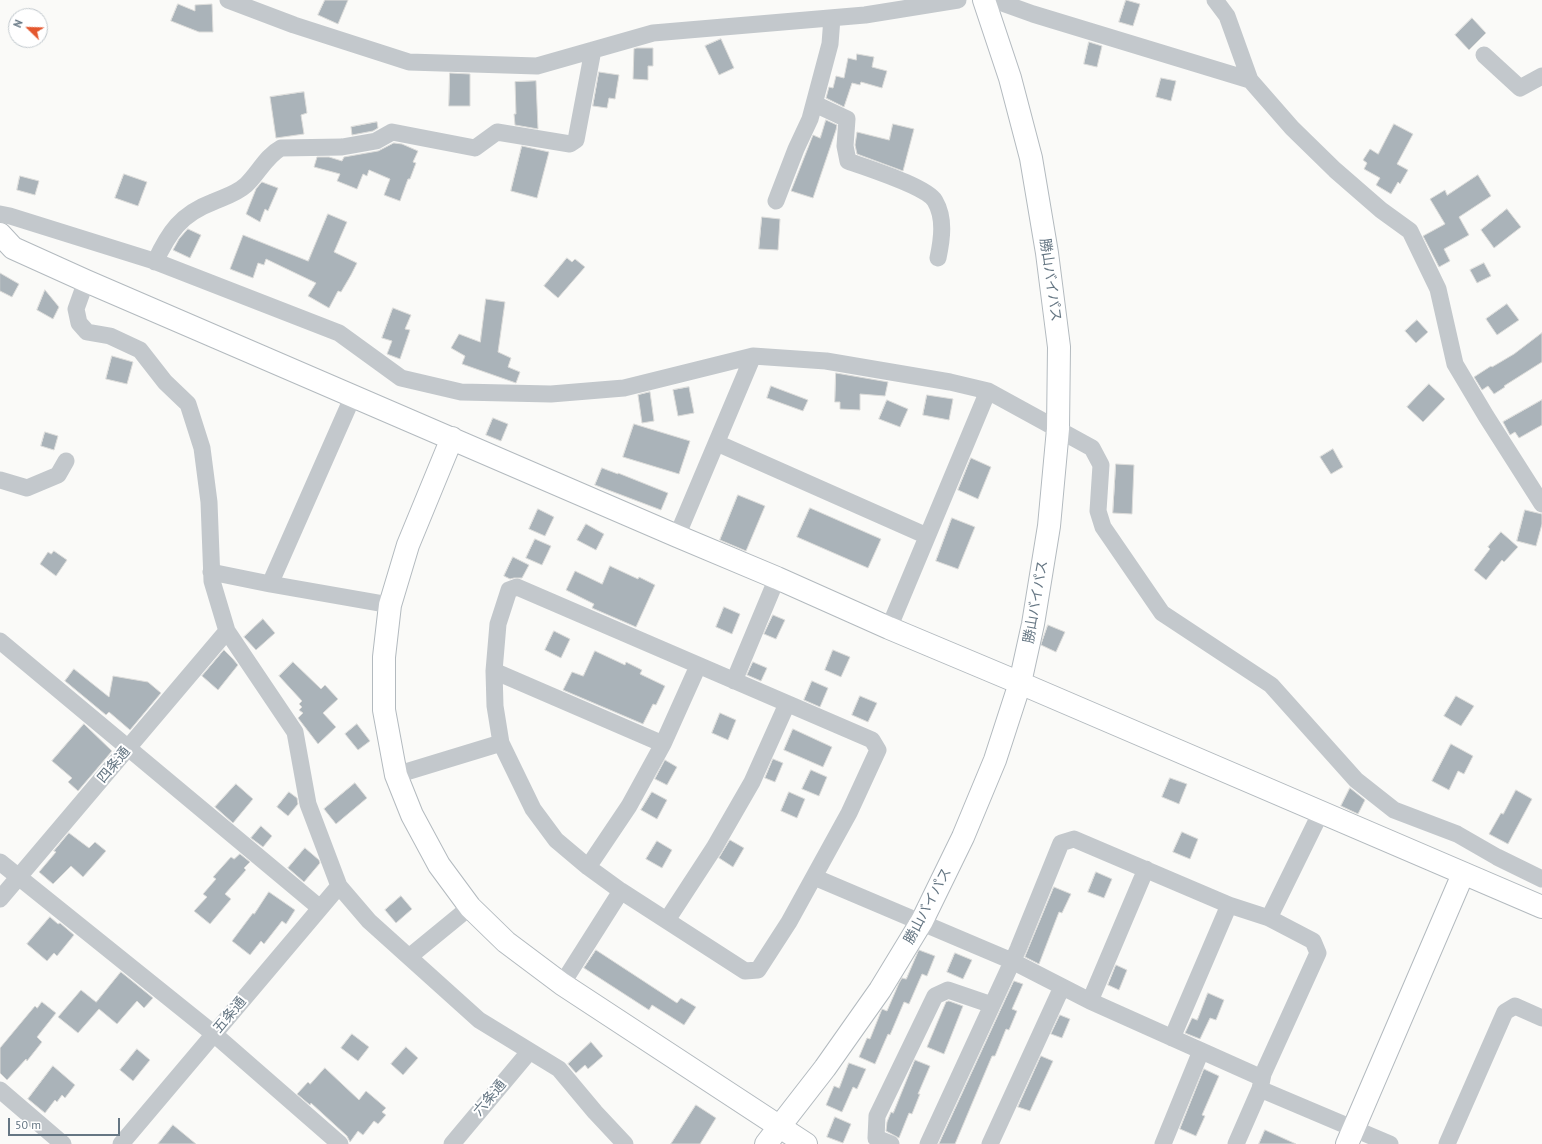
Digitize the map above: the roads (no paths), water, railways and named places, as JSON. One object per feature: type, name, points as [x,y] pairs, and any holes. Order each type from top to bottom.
[{"type":"street","points":[[228,0],[294,25],[409,62],[537,66],[653,33],[865,15],[958,0]]},
{"type":"street","name":"勝山バイパス","points":[[766,1144],[825,1068],[880,990],[921,922],[964,837],[995,760],[1020,682],[1034,624],[1048,533],[1058,429],[1059,347],[1047,253],[1031,158],[1010,78],[984,0]]},
{"type":"street","points":[[994,0],[1033,14],[1250,80]]},
{"type":"street","points":[[1215,0],[1227,16],[1250,80],[1292,128],[1335,170],[1381,210],[1410,231],[1438,289],[1455,364],[1542,504]]},
{"type":"street","points":[[776,201],[815,104],[830,44],[832,18]]},
{"type":"street","points":[[155,262],[173,229],[181,220],[199,208],[238,191],[246,185],[274,152],[281,148],[342,148],[376,141],[392,132],[475,148],[497,132],[570,144],[576,140],[593,50]]},
{"type":"street","points":[[1484,55],[1520,88],[1542,76]]},
{"type":"street","points":[[815,104],[846,119],[845,146],[848,161],[896,179],[922,191],[934,199],[941,217],[942,239],[938,258]]},
{"type":"street","points":[[0,214],[18,218],[155,262],[339,333],[401,378],[461,392],[551,394],[624,388],[753,356],[826,361],[950,382],[988,391],[1092,448],[1101,465],[1098,511],[1103,527],[1162,613],[1271,685],[1356,780],[1394,810],[1457,834],[1497,857],[1542,879]]},
{"type":"street","points":[[0,234],[13,248],[86,281],[777,578],[889,628],[1020,682],[1542,907]]},
{"type":"street","points":[[86,281],[76,309],[79,323],[87,332],[110,336],[140,350],[165,382],[188,404],[202,448],[209,502],[212,582],[227,631],[295,732],[308,804],[339,886],[369,921],[479,1020],[559,1069],[625,1144]]},
{"type":"street","points":[[677,536],[753,356]]},
{"type":"street","points":[[889,628],[988,391]]},
{"type":"street","points":[[270,584],[354,396]]},
{"type":"street","points":[[452,438],[408,545],[390,605],[384,658],[384,710],[396,775],[412,815],[439,865],[470,907],[506,942],[562,984],[806,1144]]},
{"type":"street","points":[[717,443],[927,536]]},
{"type":"street","points":[[0,480],[26,488],[58,475],[66,461]]},
{"type":"street","points":[[211,572],[390,605]]},
{"type":"street","points":[[734,681],[777,578]]},
{"type":"street","points":[[517,587],[734,681],[872,740],[878,750],[849,812],[789,922],[758,970],[745,971],[621,891],[588,867],[556,840],[533,809],[501,743],[495,706],[494,671],[498,624],[509,590],[517,587]]},
{"type":"street","name":"四条通","points":[[0,899],[227,631]]},
{"type":"street","points":[[0,641],[320,908]]},
{"type":"street","points":[[588,867],[629,806],[663,744],[698,666]]},
{"type":"street","points":[[494,671],[663,744]]},
{"type":"street","points":[[667,920],[714,848],[752,782],[787,704]]},
{"type":"street","points":[[396,775],[501,743]]},
{"type":"street","points":[[1269,918],[1321,812]]},
{"type":"street","points":[[928,1144],[1012,961],[1061,843],[1074,839],[1229,905],[1269,918],[1313,941],[1318,953],[1236,1144]]},
{"type":"street","points":[[0,862],[214,1034],[340,1144]]},
{"type":"street","points":[[1090,1001],[1146,869]]},
{"type":"street","points":[[1350,1136],[1463,874]]},
{"type":"street","points":[[814,877],[1012,961],[1090,1001],[1201,1051],[1350,1136],[1390,1144]]},
{"type":"street","name":"五条通","points":[[121,1144],[339,886]]},
{"type":"street","points":[[562,984],[621,891]]},
{"type":"street","points":[[1172,1038],[1229,905]]},
{"type":"street","points":[[409,957],[470,907]]},
{"type":"street","points":[[990,1144],[1062,987]]},
{"type":"street","points":[[891,1144],[876,1138],[877,1116],[935,996],[948,990],[992,1006]]},
{"type":"street","points":[[1447,1144],[1505,1012],[1514,1006],[1542,1018]]},
{"type":"street","points":[[1163,1144],[1201,1051]]},
{"type":"street","name":"六条通","points":[[452,1144],[529,1052]]},
{"type":"street","points":[[0,1090],[63,1144]]}]
